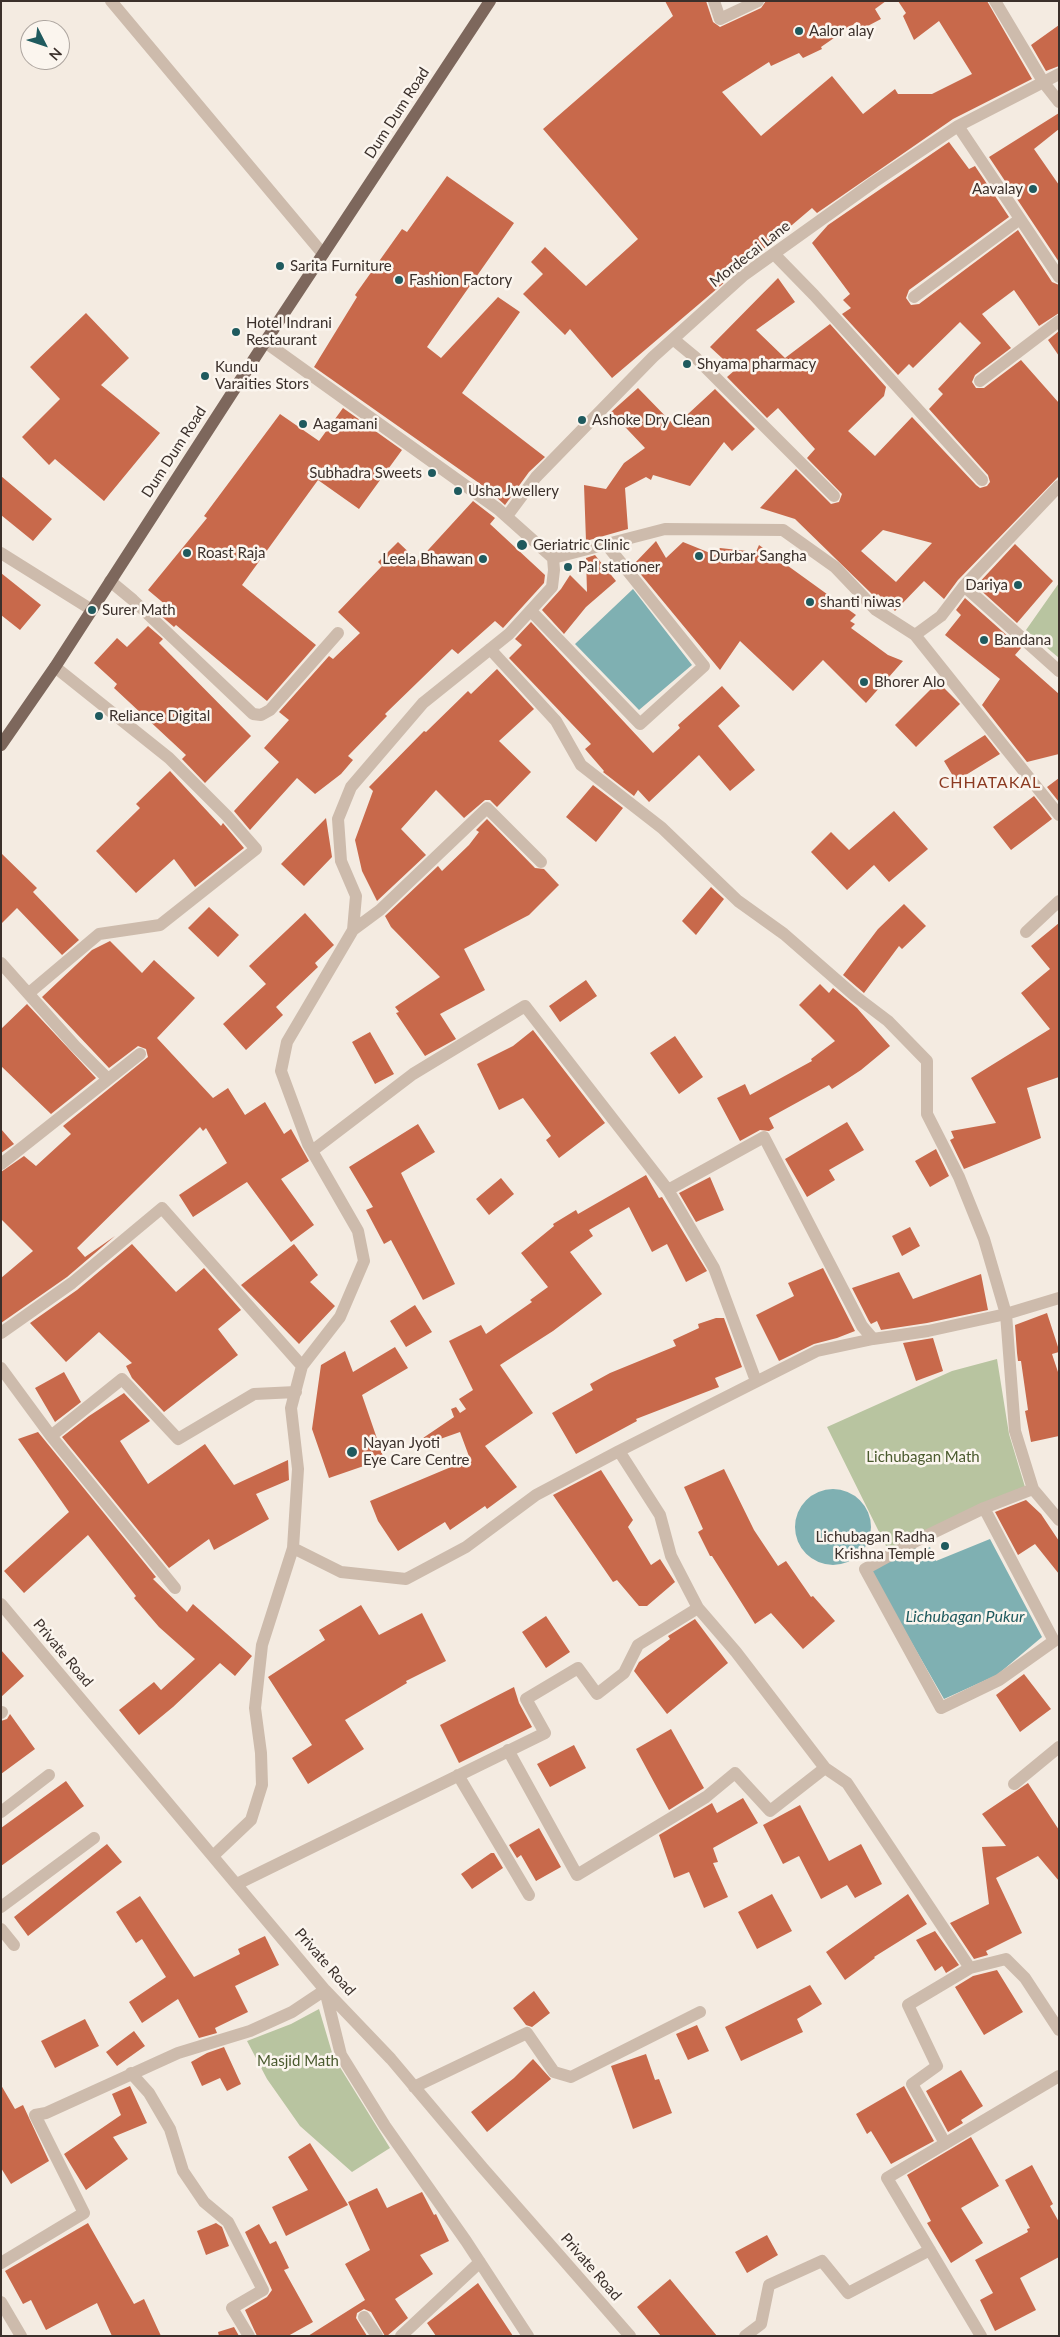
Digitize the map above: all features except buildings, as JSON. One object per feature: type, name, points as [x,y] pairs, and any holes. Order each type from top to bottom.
[{"type":"main road","name":"Dum Dum Road","points":[[1,745],[55,667],[264,342],[490,1]]},
{"type":"street","points":[[111,1],[323,254]]},
{"type":"street","points":[[714,1],[720,19],[758,1]]},
{"type":"street","points":[[994,1],[1044,83],[1059,102]]},
{"type":"street","name":"Mordecai Lane","points":[[506,516],[536,477],[673,339],[744,275],[958,126],[1059,74]]},
{"type":"street","points":[[958,126],[1059,277]]},
{"type":"street","points":[[914,297],[1020,219]]},
{"type":"street","points":[[774,254],[814,294],[982,480]]},
{"type":"street","points":[[980,381],[1059,321]]},
{"type":"street","points":[[673,339],[696,358],[834,496]]},
{"type":"street","points":[[264,342],[506,516],[553,558],[552,587],[531,611],[509,634],[423,702],[351,787],[338,819],[341,861],[356,896],[353,930]]},
{"type":"street","points":[[915,635],[940,616],[964,586],[1058,488]]},
{"type":"street","points":[[553,558],[665,529],[784,530],[835,566],[876,610],[915,635],[1059,815]]},
{"type":"street","points":[[531,611],[640,724],[704,666],[606,544]]},
{"type":"street","points":[[1,554],[92,610]]},
{"type":"street","points":[[110,581],[134,600],[254,714],[261,715],[270,710],[338,633]]},
{"type":"street","points":[[964,586],[1059,671]]},
{"type":"street","points":[[490,649],[556,721],[581,765],[662,828],[738,902],[784,934],[855,996],[888,1021],[927,1061],[927,1114],[959,1177],[984,1240],[1006,1314],[1015,1431],[1033,1489],[1059,1520]]},
{"type":"street","points":[[29,993],[99,934],[160,925],[256,849],[227,816],[169,758],[55,667]]},
{"type":"street","points":[[213,1856],[251,1820],[262,1786],[261,1753],[255,1708],[262,1645],[293,1548],[298,1469],[291,1408],[302,1366],[340,1317],[364,1261],[358,1231],[312,1150],[281,1071],[287,1042],[353,930],[380,910],[487,808],[542,862]]},
{"type":"street","points":[[1026,932],[1059,901]]},
{"type":"street","points":[[1,963],[75,1046],[107,1078]]},
{"type":"street","points":[[312,1150],[413,1074],[525,1006],[668,1190],[714,1268],[756,1381]]},
{"type":"street","points":[[1,1164],[107,1078],[140,1054]]},
{"type":"street","points":[[668,1190],[764,1137],[862,1326],[873,1339]]},
{"type":"street","points":[[1,1333],[72,1282],[162,1208],[302,1366]]},
{"type":"street","points":[[293,1548],[341,1572],[406,1578],[466,1547],[536,1496],[816,1351],[873,1339],[928,1331],[1006,1314],[1059,1298]]},
{"type":"street","points":[[1,1368],[51,1436],[175,1588]]},
{"type":"street","points":[[51,1436],[122,1379],[178,1439],[254,1394],[296,1392]]},
{"type":"street","points":[[619,1452],[660,1515],[671,1556],[698,1608],[736,1652],[825,1768],[847,1783],[970,1968]]},
{"type":"street","points":[[984,1508],[1054,1640],[999,1680],[941,1708],[865,1570],[918,1540],[984,1508],[1033,1489]]},
{"type":"street","name":"Private Road","points":[[1,1604],[325,1990],[414,2087],[630,2336]]},
{"type":"street","points":[[237,1884],[545,1733],[526,1699],[578,1668],[598,1694],[624,1673],[638,1645],[698,1608]]},
{"type":"street","points":[[1014,1784],[1059,1747]]},
{"type":"street","points":[[508,1750],[577,1875],[706,1797],[735,1773],[770,1811],[825,1768]]},
{"type":"street","points":[[1,1812],[49,1775]]},
{"type":"street","points":[[458,1775],[529,1895]]},
{"type":"street","points":[[1,1907],[94,1838]]},
{"type":"street","points":[[1,1929],[14,1945]]},
{"type":"street","points":[[945,2143],[912,2084],[937,2066],[908,2005],[970,1968],[1006,1959],[1025,1978],[1059,2030]]},
{"type":"street","points":[[1,2263],[84,2213],[35,2115],[46,2113],[178,2053],[250,2031],[292,2012],[325,1990],[341,2055],[385,2126],[480,2262],[528,2336]]},
{"type":"street","points":[[414,2087],[528,2033],[554,2072],[571,2077],[700,2012]]},
{"type":"street","points":[[131,2074],[149,2093],[170,2129],[183,2171],[204,2202],[228,2222],[263,2290],[232,2308],[249,2336]]},
{"type":"street","points":[[981,2336],[887,2178],[1059,2076]]},
{"type":"street","points":[[745,2336],[761,2324],[769,2285],[822,2261],[848,2293],[930,2250]]},
{"type":"street","points":[[401,2336],[480,2262]]},
{"type":"street","points":[[1,2302],[21,2336]]},
{"type":"street","points":[[364,2317],[377,2336]]},
{"type":"green space","points":[[1059,583],[1059,658],[1026,630]]},
{"type":"green space","name":"Lichubagan Math","points":[[997,1359],[1009,1434],[1025,1487],[888,1550],[827,1427],[952,1371]]},
{"type":"green space","name":"Masjid Math","points":[[319,2009],[333,2056],[390,2148],[352,2172],[300,2126],[267,2079],[247,2041],[291,2024]]},
{"type":"water","points":[[633,589],[692,665],[639,710],[575,644]]},
{"type":"water","points":[[833,1489],[848,1492],[860,1500],[868,1512],[871,1527],[868,1542],[860,1554],[848,1562],[833,1565],[818,1562],[806,1554],[798,1542],[795,1527],[798,1512],[806,1500],[818,1492]]},
{"type":"water","name":"Lichubagan Pukur","points":[[990,1539],[1042,1637],[997,1675],[944,1699],[870,1570],[914,1545],[918,1552],[930,1547],[936,1561]]},
{"type":"place","name":"Aalor alay","points":[[799,31]]},
{"type":"place","name":"Aavalay","points":[[1033,189]]},
{"type":"place","name":"Sarita Furniture","points":[[280,266]]},
{"type":"place","name":"Fashion Factory","points":[[399,280]]},
{"type":"place","name":"Hotel Indrani Restaurant","points":[[236,332]]},
{"type":"place","name":"Shyama pharmacy","points":[[687,364]]},
{"type":"place","name":"Kundu Varaities Stors","points":[[205,376]]},
{"type":"place","name":"Ashoke Dry Clean","points":[[582,420]]},
{"type":"place","name":"Aagamani","points":[[303,424]]},
{"type":"place","name":"Subhadra Sweets","points":[[432,473]]},
{"type":"place","name":"Usha Jwellery","points":[[458,491]]},
{"type":"place","name":"Geriatric Clinic","points":[[522,545]]},
{"type":"place","name":"Roast Raja","points":[[187,553]]},
{"type":"place","name":"Durbar Sangha","points":[[699,556]]},
{"type":"place","name":"Leela Bhawan","points":[[483,559]]},
{"type":"place","name":"Pal stationer","points":[[568,567]]},
{"type":"place","name":"Dariya","points":[[1018,585]]},
{"type":"place","name":"shanti niwas","points":[[810,602]]},
{"type":"place","name":"Surer Math","points":[[92,610]]},
{"type":"place","name":"Bandana","points":[[984,640]]},
{"type":"place","name":"Bhorer Alo","points":[[864,682]]},
{"type":"place","name":"Reliance Digital","points":[[99,716]]},
{"type":"place","name":"Nayan Jyoti Eye Care Centre","points":[[352,1452]]},
{"type":"place","name":"Lichubagan Radha Krishna Temple","points":[[945,1546]]},
{"type":"district","name":"CHHATAKAL","points":[[990,783]]}]
